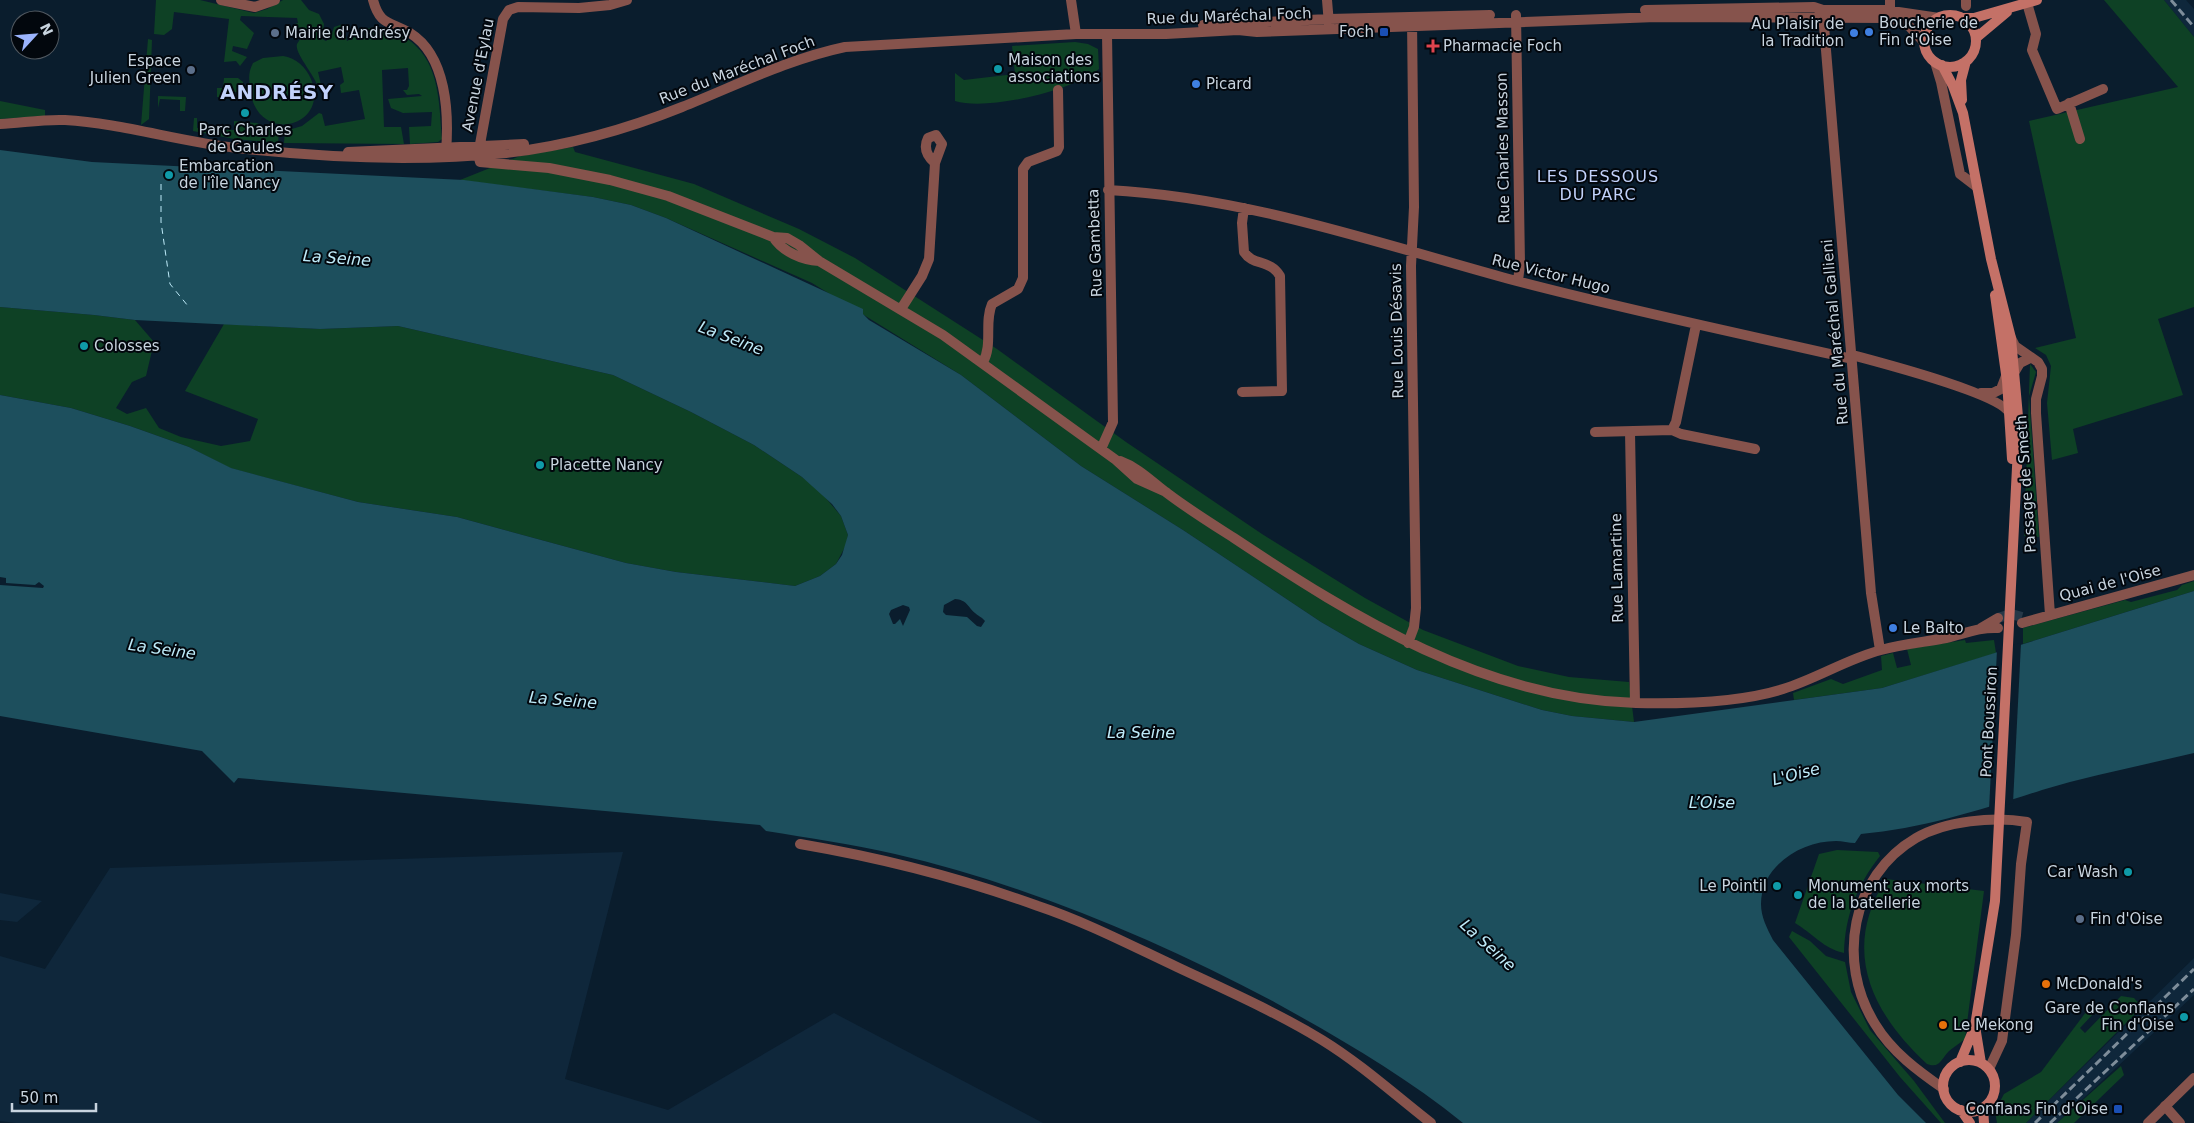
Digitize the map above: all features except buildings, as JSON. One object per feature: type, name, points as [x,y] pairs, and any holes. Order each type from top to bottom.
[{"type":"main road","points":[[1963,113],[1954,86],[1928,53],[1924,42],[1928,28],[1938,18],[1950,16],[1974,18],[2032,2]]},
{"type":"main road","points":[[1976,38],[1997,18],[2016,7]]},
{"type":"main road","points":[[1962,18],[1971,26],[1976,38],[1974,51],[1966,61],[1961,80],[1963,113],[1991,259],[2010,374],[2019,444],[2014,497]]},
{"type":"main road","points":[[1938,64],[1956,66],[1966,61]]},
{"type":"main road","points":[[1991,259],[2011,338],[2010,414],[2014,497]]},
{"type":"main road","name":"Pont Boussiron","points":[[1975,1026],[1993,924],[2014,497]]},
{"type":"main road","points":[[1961,1110],[1974,1111],[1983,1108],[1991,1100],[1995,1091],[1994,1079],[1985,1066],[1975,1026]]},
{"type":"main road","points":[[1970,1123],[1961,1110],[1948,1100],[1944,1089],[1947,1073],[1960,1062],[1975,1026]]},
{"type":"main road","points":[[1960,1062],[1970,1060],[1985,1066]]},
{"type":"main road","points":[[1983,1108],[1984,1123]]},
{"type":"street","points":[[222,0],[255,7],[275,0]]},
{"type":"street","points":[[373,0],[377,13],[382,20],[410,34],[428,50],[435,62],[443,82],[446,152]]},
{"type":"street","name":"Avenue d'Eylau","points":[[483,156],[503,19],[506,14],[518,7],[579,8],[610,5],[626,0]]},
{"type":"street","points":[[1071,0],[1076,34]]},
{"type":"street","points":[[1327,0],[1329,23]]},
{"type":"street","points":[[2032,2],[2036,34],[2032,50],[2057,108],[2103,88]]},
{"type":"street","name":"Rue du Maréchal Foch","points":[[1823,14],[1890,5],[1938,18]]},
{"type":"street","name":"Rue du Maréchal Foch","points":[[483,156],[560,146],[609,133],[671,112],[816,53],[845,48],[1076,34],[1238,30],[1257,32],[1329,23],[1516,18],[1656,9],[1814,7],[1823,14],[1895,19],[1915,30],[1924,42]]},
{"type":"street","name":"Rue du Maréchal Gallieni","points":[[1823,14],[1871,593],[1880,650]]},
{"type":"street","name":"Rue Charles Masson","points":[[1516,18],[1520,264],[1518,281]]},
{"type":"street","name":"Rue Louis Désavis","points":[[1408,643],[1414,627],[1416,608],[1412,252],[1412,21]]},
{"type":"street","name":"Rue Gambetta","points":[[1101,449],[1113,422],[1107,34]]},
{"type":"street","points":[[1938,64],[1960,174],[1977,187]]},
{"type":"street","points":[[983,362],[986,355],[988,316],[992,304],[1018,289],[1023,278],[1023,169],[1028,162],[1057,151],[1059,147],[1058,90]]},
{"type":"street","points":[[2069,104],[2080,139]]},
{"type":"street","points":[[0,124],[66,120],[236,148],[302,153],[446,152],[483,156],[507,165],[574,172],[629,186],[682,201],[774,237],[787,238],[799,244],[819,261],[901,309],[983,362],[1116,460],[1133,466],[1166,492],[1283,570],[1408,643],[1466,668],[1541,692],[1597,701],[1635,703],[1704,701],[1773,692],[1880,650],[1949,637],[1980,628],[1998,618]]},
{"type":"street","name":"Rue du Maréchal Foch","points":[[483,156],[573,142]]},
{"type":"street","points":[[507,152],[505,158],[507,165]]},
{"type":"street","points":[[901,309],[922,276],[929,259],[935,162]]},
{"type":"street","name":"Rue Victor Hugo","points":[[1108,190],[1244,208],[1296,218],[1518,281],[1696,325],[1852,357],[1978,393],[2002,405],[2010,414]]},
{"type":"street","points":[[1242,392],[1282,390],[1280,276],[1272,266],[1252,259],[1244,252],[1242,223],[1244,208]]},
{"type":"street","points":[[1672,430],[1676,422],[1696,325]]},
{"type":"street","name":"Passage de Smeth","points":[[2011,338],[2014,344],[2030,358],[2038,362],[2043,372],[2036,399],[2036,413],[2050,615]]},
{"type":"street","points":[[2010,374],[2020,362],[2030,358]]},
{"type":"street","name":"Rue Victor Hugo","points":[[1978,393],[1998,391],[2010,374]]},
{"type":"street","points":[[1595,432],[1672,430],[1681,434],[1755,449]]},
{"type":"street","name":"Rue Lamartine","points":[[1630,432],[1635,703]]},
{"type":"street","name":"Quai de l'Oise","points":[[2026,619],[2050,615],[2194,575]]},
{"type":"street","points":[[1980,628],[1998,628]]},
{"type":"street","points":[[1944,1089],[1905,1060],[1891,1045],[1875,1024],[1864,1002],[1852,957],[1853,935],[1858,910],[1882,868],[1917,837],[1954,825],[1989,819],[2027,822],[2021,864],[2016,935],[2002,1041],[1998,1052],[1985,1066]]},
{"type":"street","points":[[800,844],[849,852],[948,877],[1040,906],[1145,952],[1255,1004],[1322,1040],[1355,1062],[1430,1123]]},
{"type":"street","points":[[2148,1123],[2194,1078]]},
{"type":"street","points":[[2165,1106],[2180,1123]]},
{"type":"shaded area","points":[[2164,0],[2186,0],[2194,9],[2194,37]]},
{"type":"shaded area","points":[[623,852],[565,1079],[668,1110],[834,1013],[1043,1123],[16,1123],[0,1121],[0,956],[45,969],[110,868]]},
{"type":"shaded area","points":[[0,893],[42,901],[17,922],[0,920]]},
{"type":"shaded area","points":[[2194,958],[2194,995],[2057,1123],[2026,1123]]},
{"type":"green space","points":[[156,0],[200,0],[254,13],[267,9],[283,0],[301,0],[309,10],[319,14],[324,24],[322,39],[326,41],[331,37],[334,27],[343,24],[347,41],[365,31],[365,29],[374,27],[398,34],[412,42],[430,65],[438,94],[442,139],[438,142],[410,144],[409,127],[431,126],[432,112],[403,113],[391,108],[388,99],[422,96],[419,94],[407,95],[403,90],[407,90],[409,86],[408,68],[382,70],[384,127],[401,127],[404,144],[284,143],[285,131],[302,126],[319,113],[322,114],[325,126],[365,119],[359,90],[341,93],[340,85],[344,82],[341,67],[318,72],[322,89],[319,90],[297,48],[300,38],[295,24],[298,23],[297,18],[241,16],[240,20],[254,33],[247,49],[233,46],[232,51],[247,57],[240,66],[236,61],[224,62],[229,19],[174,12],[172,29],[164,35],[154,34]]},
{"type":"green space","points":[[2104,0],[2164,0],[2194,37],[2194,307],[2158,319],[2183,395],[2073,429],[2078,453],[2052,460],[2047,403],[2051,366],[2046,355],[2035,348],[2076,338],[2029,121],[2178,87]]},
{"type":"green space","points":[[148,39],[152,40],[149,119],[141,125]]},
{"type":"green space","points":[[1075,42],[1088,44],[1098,49],[1099,69],[1070,85],[1008,101],[970,103],[955,101],[955,73],[964,80],[1015,74],[1012,46]]},
{"type":"green space","points":[[283,56],[296,61],[306,71],[311,79],[314,96],[311,109],[302,119],[290,124],[277,124],[265,118],[255,107],[250,89],[249,79],[253,63],[263,58]]},
{"type":"green space","points":[[224,78],[238,78],[243,82],[244,94],[235,92],[229,95],[229,98],[217,97],[217,88],[223,88]]},
{"type":"green space","points":[[158,96],[186,97],[185,111],[180,111],[180,100],[160,99],[158,108]]},
{"type":"green space","points":[[0,101],[45,110],[45,116],[0,119]]},
{"type":"green space","points":[[194,118],[197,118],[197,128],[234,130],[234,121],[257,123],[272,131],[279,131],[278,143],[234,139],[193,131]]},
{"type":"green space","points":[[573,147],[575,152],[694,184],[799,229],[855,258],[997,349],[1126,442],[1262,534],[1365,598],[1423,630],[1518,666],[1569,677],[1629,682],[1634,722],[1572,716],[1542,710],[1417,670],[1359,644],[1321,622],[1183,530],[1081,466],[961,375],[812,283],[666,218],[631,205],[593,197],[460,180],[520,156]]},
{"type":"green space","points":[[0,307],[135,320],[154,342],[146,376],[132,382],[116,408],[127,414],[146,408],[159,428],[181,437],[221,446],[250,441],[258,419],[185,391],[224,324],[320,329],[398,326],[613,375],[691,412],[754,445],[802,477],[819,490],[841,516],[848,535],[846,545],[836,564],[820,576],[795,586],[676,572],[626,563],[457,517],[358,502],[230,468],[189,447],[130,426],[71,408],[0,395]]},
{"type":"green space","points":[[2030,364],[2036,372],[2029,396],[2039,537],[2024,536]]},
{"type":"green space","points":[[2194,581],[2194,591],[2023,644],[2023,628],[2125,600],[2131,602],[2177,590],[2182,585]]},
{"type":"green space","points":[[1965,640],[1966,643],[1994,640],[1996,653],[1882,688],[1794,700],[1793,693],[1831,679],[1843,684],[1882,670],[1881,656],[1893,653],[1897,668],[1911,665],[1907,649]]},
{"type":"green space","points":[[1837,850],[1878,852],[1880,856],[1865,878],[1854,901],[1847,926],[1844,953],[1830,948],[1795,923],[1819,854]]},
{"type":"green space","points":[[1886,879],[1984,891],[1965,1039],[1935,1065],[1927,1064],[1907,1044],[1891,1023],[1878,1001],[1869,979],[1864,955],[1866,931],[1873,905]]},
{"type":"green space","points":[[1792,931],[1810,941],[1826,956],[1845,962],[1851,992],[1870,1030],[1914,1081],[1945,1123],[1941,1123],[1900,1077],[1789,937]]},
{"type":"green space","points":[[2121,996],[2134,998],[2142,1007],[2026,1123],[1997,1123],[1995,1111],[2004,1094],[2041,1072],[2089,1008],[2094,1013],[2080,1028],[2085,1033]]},
{"type":"green space","points":[[2121,1066],[2124,1075],[2074,1123],[2057,1123]]},
{"type":"water","name":"La Seine","points":[[0,150],[92,162],[464,180],[593,197],[631,205],[666,218],[863,309],[863,314],[869,320],[961,375],[1081,466],[1183,530],[1321,622],[1359,644],[1417,670],[1542,710],[1572,716],[1634,722],[1882,688],[2194,591],[2194,753],[2042,790],[1930,823],[1861,834],[1855,843],[1836,841],[1810,845],[1785,858],[1768,878],[1763,890],[1761,909],[1773,940],[1898,1095],[1926,1123],[1463,1123],[1418,1089],[1348,1044],[1276,1003],[1185,957],[1090,916],[993,881],[944,866],[863,847],[766,831],[760,825],[238,778],[234,783],[202,751],[0,716],[0,585],[43,588],[44,586],[39,582],[35,585],[6,583],[6,578],[0,577],[0,395],[71,408],[189,447],[231,468],[358,502],[457,517],[626,563],[676,572],[795,586],[820,576],[836,564],[842,555],[848,535],[841,516],[832,504],[802,477],[754,445],[691,412],[613,375],[398,326],[320,329],[135,320],[0,307]],"holes":[[[955,599],[964,602],[985,621],[981,627],[977,626],[967,617],[946,615],[943,612],[944,605]],[[903,605],[909,607],[910,610],[903,626],[900,619],[893,624],[889,614],[891,610]]]},
{"type":"pier","points":[[2021,643],[2013,803],[1989,810],[1997,650]]},
{"type":"ferry route","points":[[161,184],[161,222],[170,284],[188,306]]},
{"type":"tunnel","points":[[1998,618],[2011,614],[2022,617]]},
{"type":"railway","points":[[2171,0],[2194,27]]},
{"type":"railway","points":[[2035,1123],[2194,969]]},
{"type":"railway","points":[[2050,1123],[2194,989]]},
{"type":"place","name":"Foch","points":[[1384,32]]},
{"type":"place","name":"Boucherie de Fin d'Oise","points":[[1869,32]]},
{"type":"place","name":"Mairie d'Andrésy","points":[[275,33]]},
{"type":"place","name":"Au Plaisir de la Tradition","points":[[1854,33]]},
{"type":"place","name":"Pharmacie Foch","points":[[1433,46]]},
{"type":"place","name":"Maison des associations","points":[[998,69]]},
{"type":"place","name":"Espace Julien Green","points":[[191,70]]},
{"type":"place","name":"Picard","points":[[1196,84]]},
{"type":"place","name":"Parc Charles de Gaules","points":[[245,113]]},
{"type":"place","name":"Embarcation de l'île Nancy","points":[[169,175]]},
{"type":"place","name":"Colosses","points":[[84,346]]},
{"type":"place","name":"Placette Nancy","points":[[540,465]]},
{"type":"place","name":"Le Balto","points":[[1893,628]]},
{"type":"place","name":"Car Wash","points":[[2128,872]]},
{"type":"place","name":"Le Pointil","points":[[1777,886]]},
{"type":"place","name":"Monument aux morts de la batellerie","points":[[1798,895]]},
{"type":"place","name":"Fin d'Oise","points":[[2080,919]]},
{"type":"place","name":"McDonald's","points":[[2046,984]]},
{"type":"place","name":"Gare de Conflans Fin d'Oise","points":[[2184,1017]]},
{"type":"place","name":"Le Mekong","points":[[1943,1025]]},
{"type":"place","name":"Conflans Fin d'Oise","points":[[2118,1109]]},
{"type":"district","name":"ANDRÉSY","points":[[277,92]]},
{"type":"district","name":"LES DESSOUS DU PARC","points":[[1598,185]]},
{"type":"water label","name":"L'Oise","points":[[1796,774]]},
{"type":"water label","name":"L’Oise","points":[[1712,802]]}]
